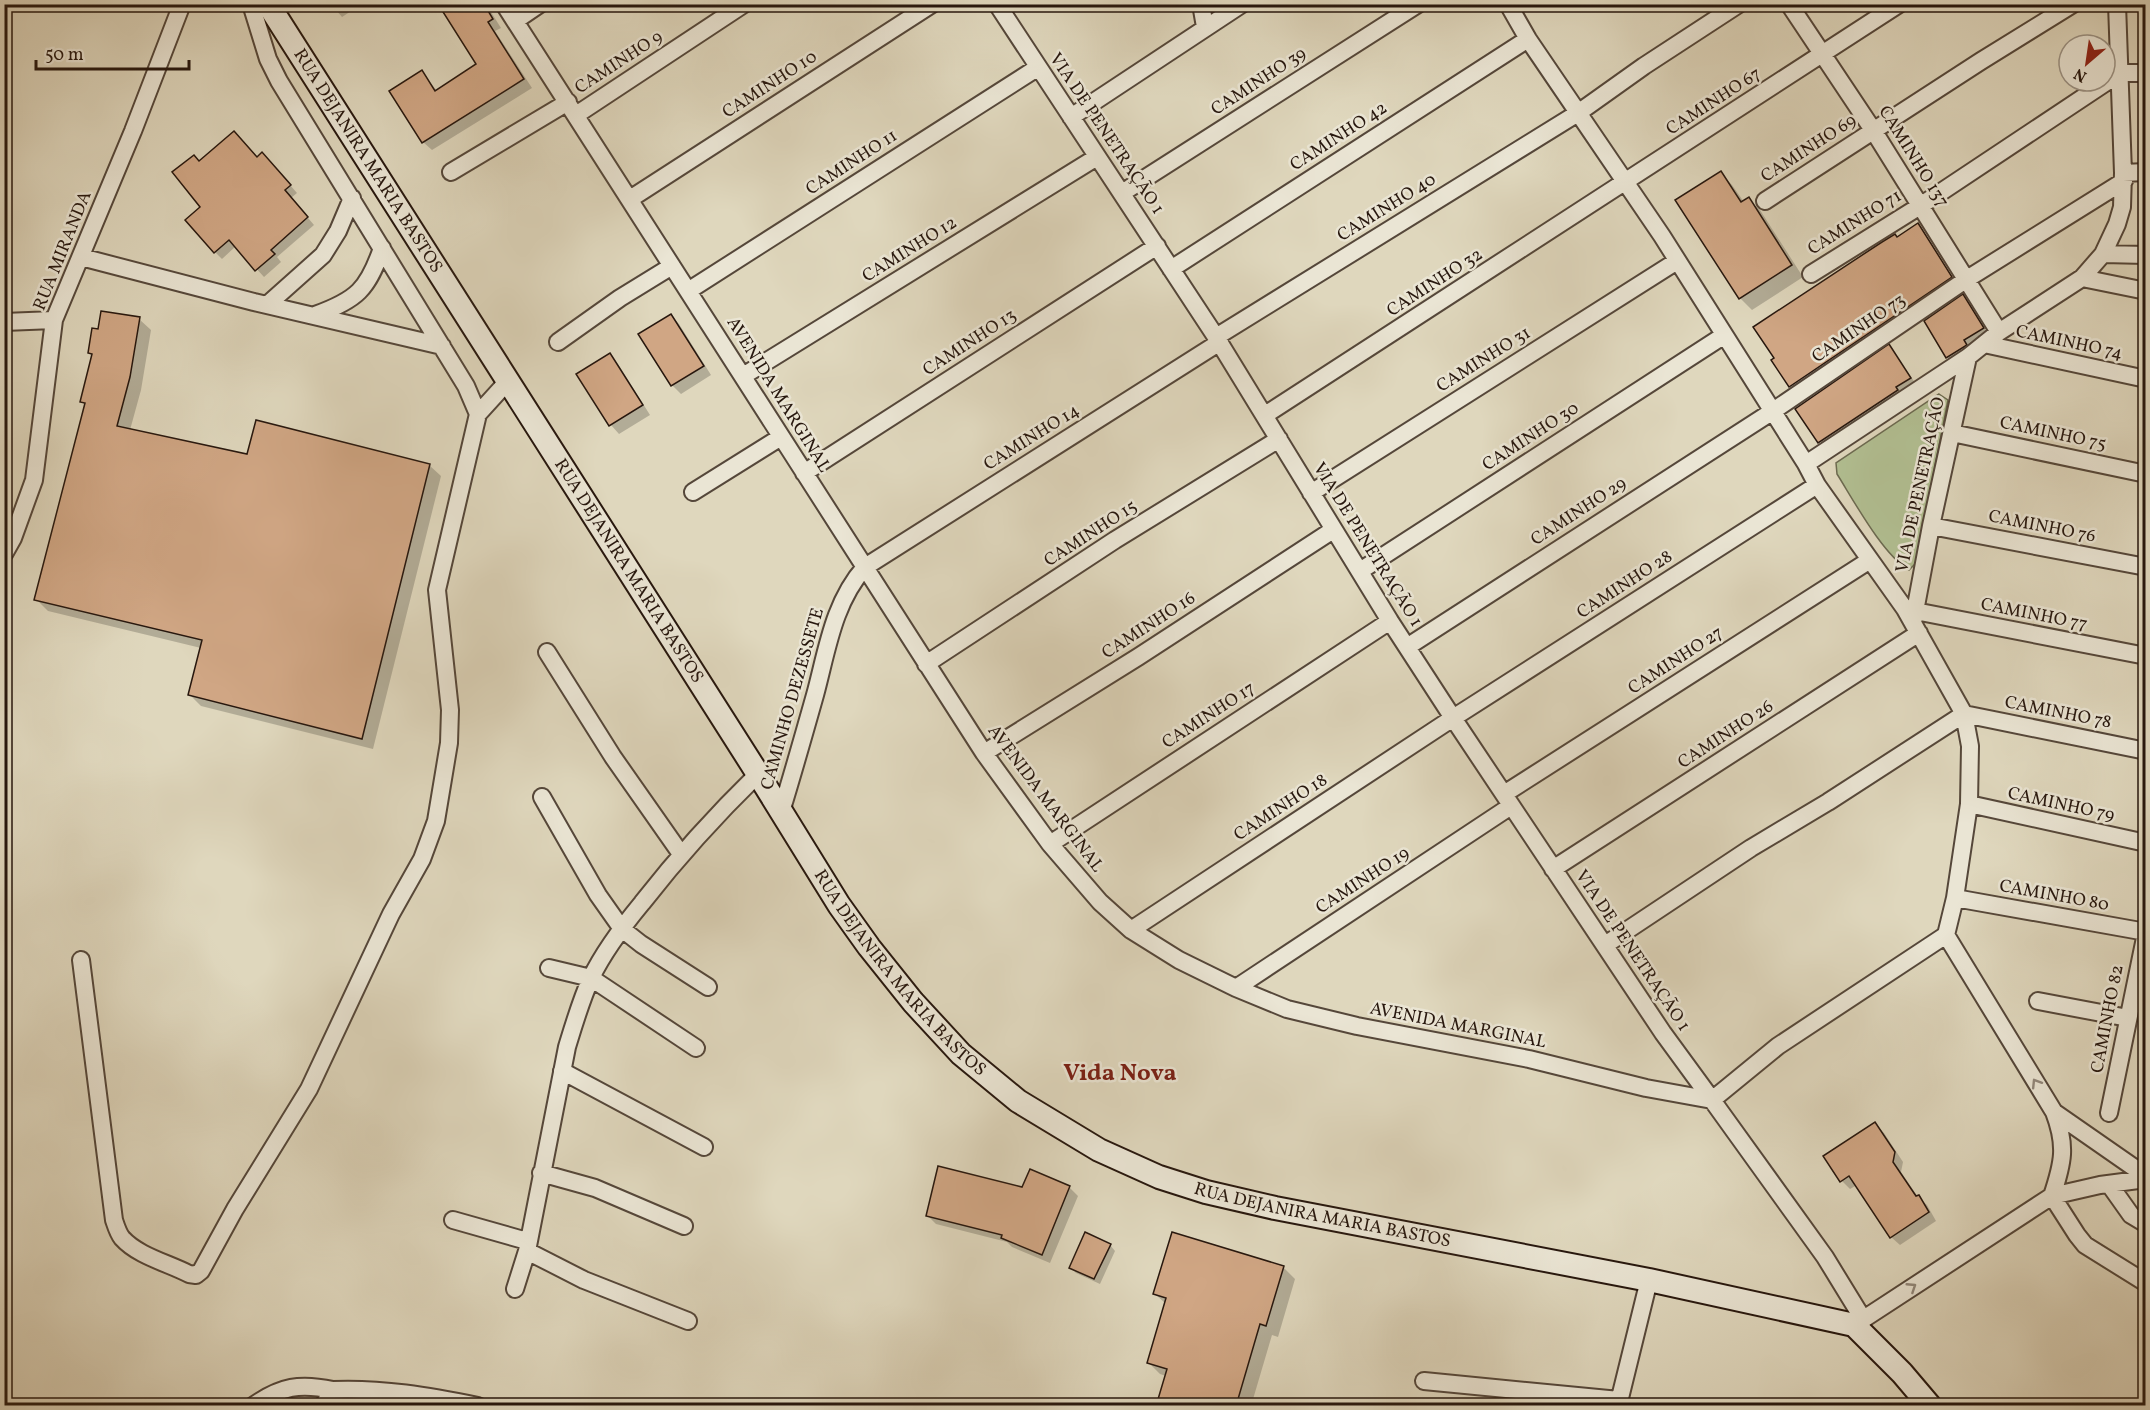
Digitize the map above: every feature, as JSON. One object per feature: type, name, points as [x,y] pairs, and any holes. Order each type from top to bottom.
[{"type":"main road","name":"RUA DEJANIRA MARIA BASTOS","points":[[268,4],[758,774],[838,905],[913,1002],[960,1054],[1018,1101],[1099,1150],[1159,1177],[1206,1192],[1275,1209],[1859,1322]]},
{"type":"main road","points":[[1859,1322],[1930,1406]]},
{"type":"street","name":"RUA MIRANDA","points":[[4,554],[13,538],[34,480],[54,320],[142,110],[182,4]]},
{"type":"street","points":[[251,4],[268,58],[279,81],[466,386],[478,414]]},
{"type":"street","name":"AVENIDA MARGINAL","points":[[504,4],[984,753],[1078,879],[1131,930],[1179,960],[1236,988],[1287,1009],[1357,1026],[1529,1059],[1646,1088],[1712,1100]]},
{"type":"street","points":[[515,21],[540,4]]},
{"type":"street","name":"CAMINHO 9","points":[[451,172],[572,109],[744,4]]},
{"type":"street","name":"CAMINHO 10","points":[[630,198],[932,4]]},
{"type":"street","name":"VIA DE PENETRAÇÃO 1","points":[[997,4],[1037,68],[1218,339],[1333,530],[1453,718],[1663,1034],[1712,1100]]},
{"type":"street","points":[[1200,4],[1205,27]]},
{"type":"street","points":[[1071,117],[1242,4]]},
{"type":"street","name":"CAMINHO 39","points":[[1122,193],[1418,4]]},
{"type":"street","points":[[1508,4],[1528,39],[1677,261],[1773,411],[1817,485],[1916,622],[1964,714],[1970,746],[1969,804],[1955,898],[1946,935],[1778,1046],[1712,1100],[1825,1257],[1859,1322],[2052,1196],[2145,1178]]},
{"type":"street","name":"CAMINHO 40","points":[[1218,339],[1578,113],[1644,66],[1739,4]]},
{"type":"street","name":"CAMINHO 137","points":[[1789,4],[1873,130],[1999,332]]},
{"type":"street","name":"CAMINHO 67","points":[[1626,183],[1899,4]]},
{"type":"street","name":"CAMINHO 69","points":[[1765,201],[2073,4]]},
{"type":"street","points":[[1806,464],[1968,357],[1999,332],[2082,279],[2103,254],[2122,207],[2124,177],[2117,4]]},
{"type":"street","name":"CAMINHO 42","points":[[1171,269],[1528,39]]},
{"type":"street","name":"CAMINHO 11","points":[[688,291],[1037,68]]},
{"type":"street","points":[[2120,73],[2145,72]]},
{"type":"street","name":"CAMINHO 71","points":[[1811,274],[1920,206],[2120,73]]},
{"type":"street","name":"CAMINHO 12","points":[[743,376],[1097,157]]},
{"type":"street","points":[[2124,177],[2145,172]]},
{"type":"street","name":"CAMINHO 73","points":[[1773,411],[1967,279],[2124,177]]},
{"type":"street","name":"CAMINHO 32","points":[[1265,415],[1626,183]]},
{"type":"street","points":[[267,305],[323,255],[338,231],[352,198]]},
{"type":"street","name":"CAMINHO 13","points":[[804,473],[1157,246]]},
{"type":"street","points":[[315,315],[339,307],[365,286],[374,271],[382,248]]},
{"type":"street","points":[[2103,254],[2145,255]]},
{"type":"street","points":[[81,257],[267,305],[442,346]]},
{"type":"street","name":"CAMINHO 31","points":[[1311,492],[1677,261]]},
{"type":"street","points":[[558,342],[620,298],[672,266]]},
{"type":"street","points":[[2082,279],[2145,291]]},
{"type":"street","points":[[4,322],[54,320]]},
{"type":"street","name":"CAMINHO 30","points":[[1360,571],[1724,336]]},
{"type":"street","name":"CAMINHO 14","points":[[865,567],[1218,339]]},
{"type":"street","name":"CAMINHO 74","points":[[1984,344],[2145,379]]},
{"type":"street","name":"VIA DE PENETRAÇÃO","points":[[1916,622],[1931,526],[1968,357]]},
{"type":"street","points":[[81,960],[114,1220],[118,1232],[123,1239],[138,1250],[189,1274],[196,1275],[201,1271],[235,1209],[309,1089],[391,914],[422,859],[436,821],[449,742],[450,710],[437,590],[478,414],[508,381]]},
{"type":"street","name":"CAMINHO 29","points":[[1407,647],[1773,411]]},
{"type":"street","name":"CAMINHO 75","points":[[1952,433],[2145,474]]},
{"type":"street","points":[[693,492],[781,437]]},
{"type":"street","name":"CAMINHO 15","points":[[926,664],[1114,540],[1279,439]]},
{"type":"street","name":"CAMINHO 28","points":[[1453,718],[1817,485]]},
{"type":"street","name":"CAMINHO 76","points":[[1931,526],[2145,567]]},
{"type":"street","name":"CAMINHO 16","points":[[984,753],[1138,657],[1333,530]]},
{"type":"street","name":"CAMINHO 27","points":[[1507,800],[1870,560]]},
{"type":"street","name":"CAMINHO DEZESSETE","points":[[782,812],[837,613],[852,582],[865,567]]},
{"type":"street","name":"CAMINHO 17","points":[[1050,844],[1390,621]]},
{"type":"street","name":"CAMINHO 77","points":[[1916,622],[2145,656]]},
{"type":"street","name":"CAMINHO 26","points":[[1553,869],[1916,622]]},
{"type":"street","points":[[548,652],[613,757],[681,854]]},
{"type":"street","points":[[1605,945],[1750,848],[1828,802],[1964,714]]},
{"type":"street","name":"CAMINHO 78","points":[[1964,714],[2145,751]]},
{"type":"street","name":"CAMINHO 18","points":[[1131,930],[1453,718]]},
{"type":"street","points":[[515,1289],[527,1246],[562,1071],[576,1015],[591,978],[621,929],[681,854],[712,819],[758,774]]},
{"type":"street","points":[[542,797],[598,895],[621,929],[708,987]]},
{"type":"street","name":"CAMINHO 19","points":[[1236,988],[1507,800]]},
{"type":"street","name":"CAMINHO 79","points":[[1969,804],[2145,843]]},
{"type":"street","name":"CAMINHO 80","points":[[1955,898],[2145,933]]},
{"type":"street","name":"CAMINHO 82","points":[[2109,1113],[2145,933]]},
{"type":"street","points":[[1946,935],[2054,1112],[2064,1148],[2061,1168],[2052,1196]]},
{"type":"street","points":[[549,968],[591,978],[696,1048]]},
{"type":"street","points":[[2038,1001],[2128,1018]]},
{"type":"street","points":[[562,1071],[704,1147]]},
{"type":"street","points":[[2054,1112],[2145,1178]]},
{"type":"street","points":[[541,1173],[596,1188],[684,1226]]},
{"type":"street","points":[[2109,1184],[2132,1215],[2145,1224]]},
{"type":"street","points":[[2052,1196],[2085,1245],[2145,1282]]},
{"type":"street","points":[[453,1220],[527,1246],[584,1280],[688,1321]]},
{"type":"street","points":[[1424,1381],[1618,1403],[1649,1280]]},
{"type":"street","points":[[253,1406],[273,1394],[296,1386],[314,1386],[333,1390],[382,1390],[478,1406]]},
{"type":"street","points":[[323,1406],[333,1390]]},
{"type":"green space","points":[[1939,394],[1948,400],[1916,563],[1909,570],[1899,563],[1879,540],[1837,474],[1836,463]]},
{"type":"building","points":[[438,4],[484,4],[493,19],[488,22],[524,79],[422,143],[389,91],[422,70],[435,91],[476,64]]},
{"type":"building","points":[[234,131],[257,157],[262,152],[291,185],[285,190],[308,217],[271,250],[275,254],[255,271],[229,240],[214,253],[185,220],[200,207],[172,172],[194,155],[199,161]]},
{"type":"building","points":[[1721,171],[1741,202],[1749,197],[1792,265],[1739,299],[1675,200]]},
{"type":"building","points":[[1918,223],[1952,277],[1789,387],[1771,360],[1774,358],[1753,327],[1882,242],[1895,234],[1897,237]]},
{"type":"building","points":[[1963,294],[1984,328],[1964,340],[1967,345],[1946,358],[1924,321]]},
{"type":"building","points":[[101,311],[140,317],[130,377],[117,426],[247,454],[256,420],[430,464],[362,739],[188,695],[202,640],[34,600],[85,403],[80,402],[92,354],[88,353],[92,328],[98,329]]},
{"type":"building","points":[[671,314],[704,366],[671,386],[638,334]]},
{"type":"building","points":[[1889,344],[1911,378],[1896,387],[1898,390],[1818,443],[1795,409]]},
{"type":"building","points":[[610,353],[643,405],[609,426],[576,374]]},
{"type":"building","points":[[1875,1122],[1895,1152],[1893,1162],[1916,1196],[1919,1195],[1929,1212],[1890,1238],[1849,1176],[1840,1182],[1823,1156]]},
{"type":"building","points":[[938,1166],[1022,1187],[1030,1169],[1070,1186],[1042,1255],[1001,1238],[1002,1235],[926,1216]]},
{"type":"building","points":[[1085,1232],[1111,1244],[1094,1279],[1069,1268]]},
{"type":"building","points":[[1172,1232],[1284,1266],[1266,1326],[1260,1324],[1236,1406],[1156,1406],[1167,1369],[1147,1363],[1166,1298],[1153,1294]]},
{"type":"district","name":"Vida Nova","points":[[1120,1074]]}]
